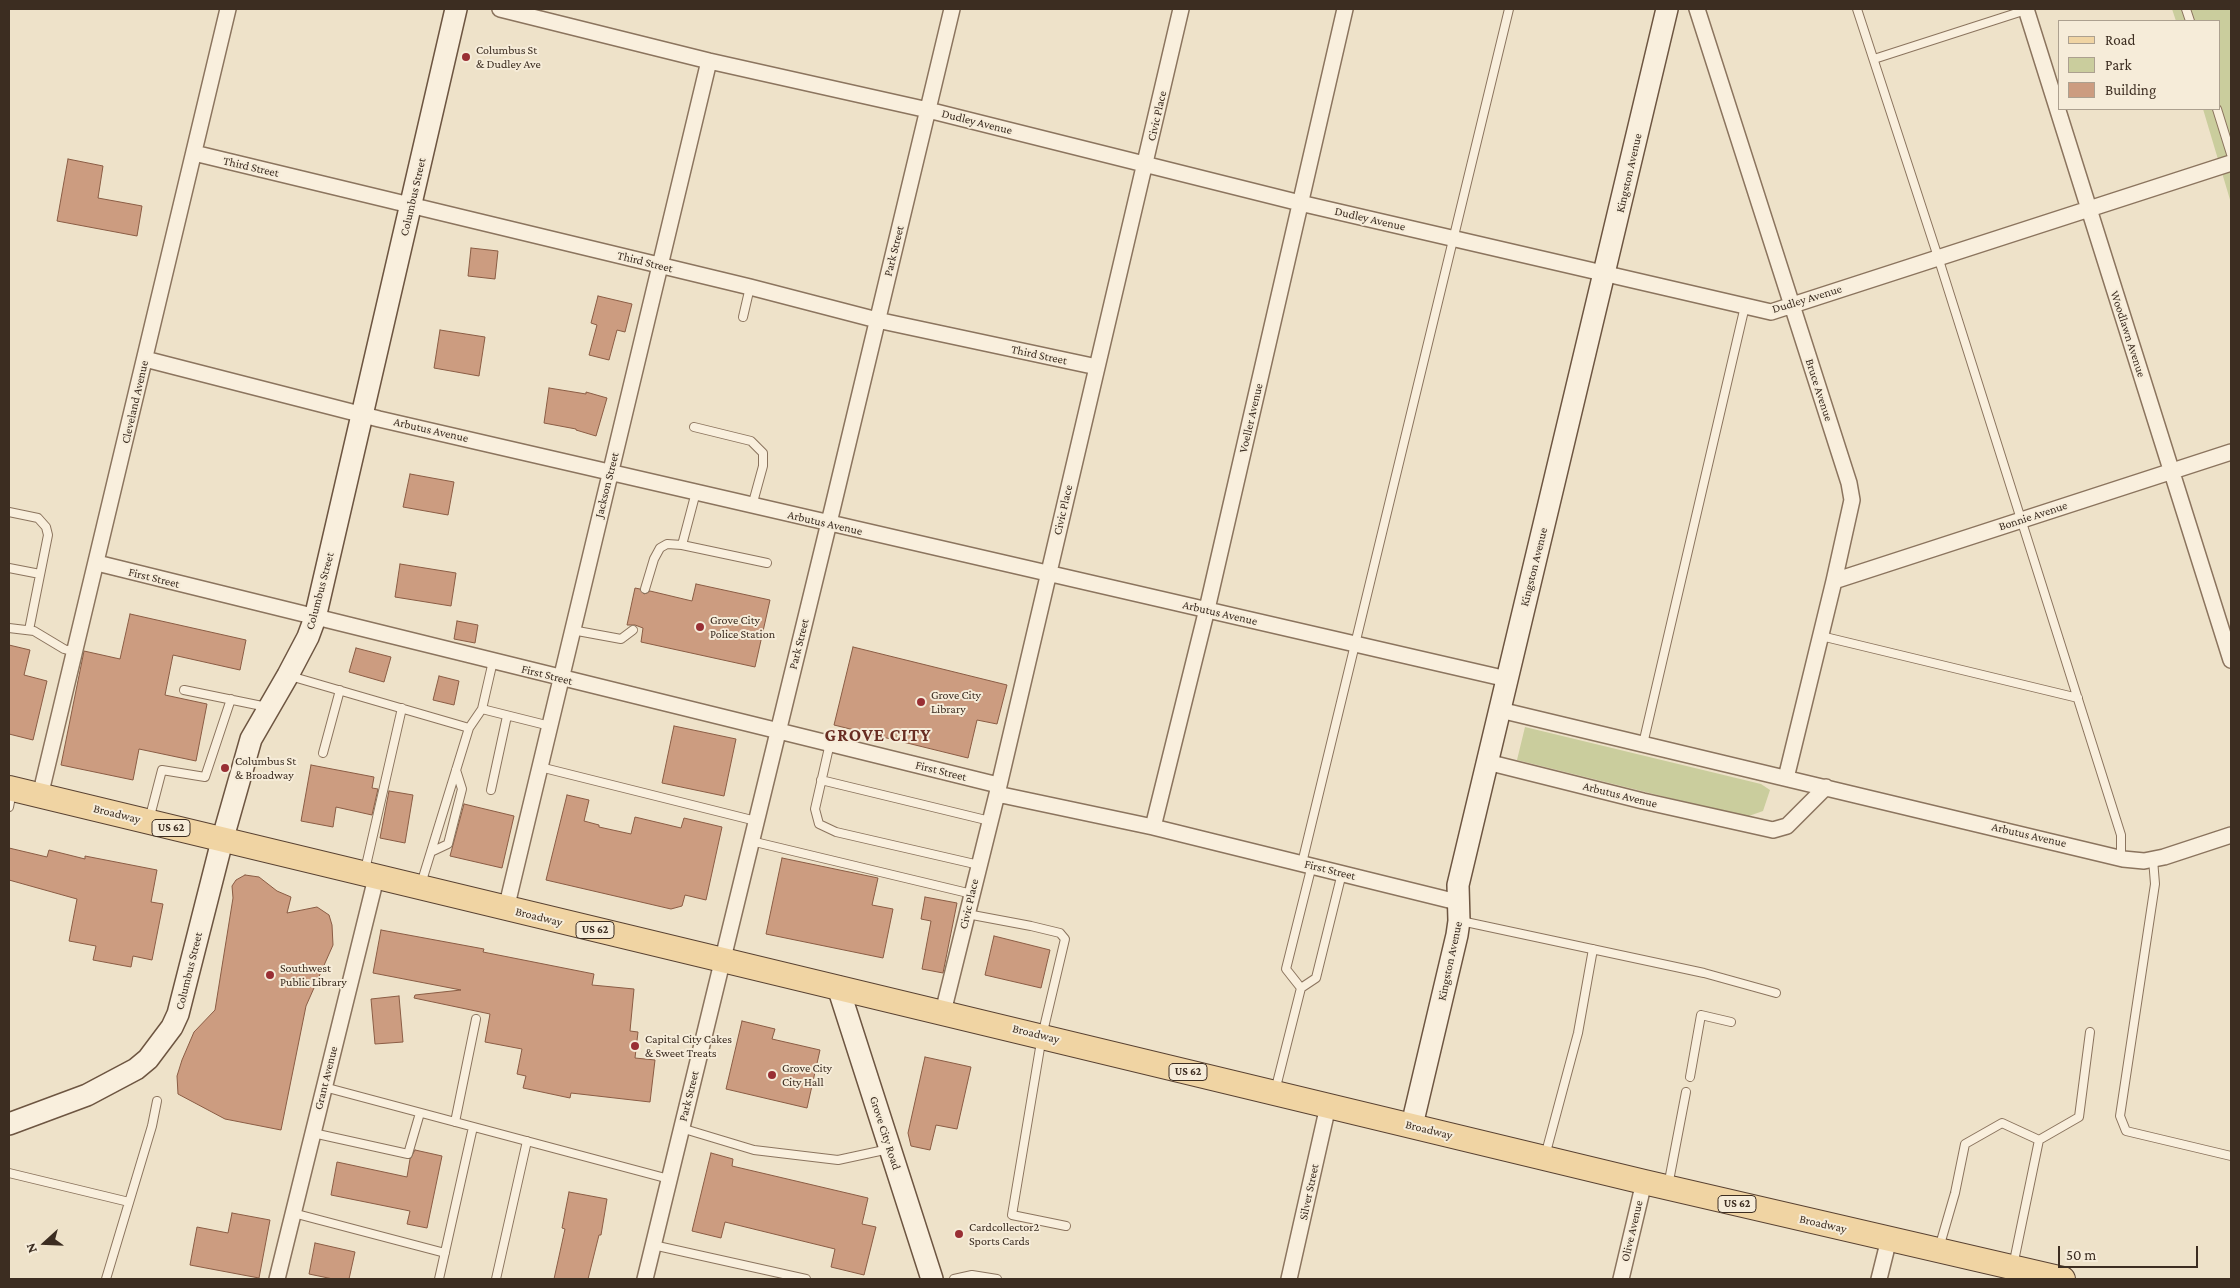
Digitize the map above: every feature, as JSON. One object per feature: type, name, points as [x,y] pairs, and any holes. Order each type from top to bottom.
[{"type":"main road","name":"Broadway","points":[[10,795],[40,796],[722,961],[943,1012],[1667,1188],[1939,1250],[2024,1273],[2063,1279]]},
{"type":"street","name":"Cleveland Avenue","points":[[40,796],[228,9]]},
{"type":"street","name":"Columbus Street","points":[[9,1124],[87,1095],[136,1069],[148,1059],[172,1027],[183,1000],[222,841],[251,739],[288,675],[308,637],[315,618],[364,414],[456,9]]},
{"type":"street","name":"Dudley Avenue","points":[[500,9],[709,61],[928,110],[1300,203],[1605,272],[1771,312],[2231,163]]},
{"type":"street","name":"Park Street","points":[[645,1279],[952,9]]},
{"type":"street","name":"Civic Place","points":[[943,1012],[990,821],[1181,9]]},
{"type":"street","name":"Voeller Avenue","points":[[1153,827],[1206,609],[1345,9]]},
{"type":"street","name":"Kingston Avenue","points":[[1412,1126],[1458,912],[1458,885],[1667,9]]},
{"type":"street","name":"Bruce Avenue","points":[[1697,9],[1849,483],[1852,500],[1786,778]]},
{"type":"street","name":"Woodlawn Avenue","points":[[2026,9],[2231,660]]},
{"type":"street","name":"Jackson Street","points":[[506,909],[709,61]]},
{"type":"street","name":"Third Street","points":[[194,154],[750,287],[877,320],[1097,367]]},
{"type":"street","name":"Arbutus Avenue","points":[[145,359],[379,419],[1047,575],[1206,609],[1507,679]]},
{"type":"street","name":"Bonnie Avenue","points":[[1834,581],[2231,452]]},
{"type":"street","name":"First Street","points":[[97,563],[315,618],[779,730],[997,789],[1307,864],[1342,873],[1458,912]]},
{"type":"street","name":"Arbutus Avenue","points":[[1500,710],[2121,858],[2144,861],[2153,860],[2231,835]]},
{"type":"street","name":"Arbutus Avenue","points":[[1487,762],[1643,801],[1773,830],[1781,829],[1791,823],[1826,787]]},
{"type":"street","name":"Grant Avenue","points":[[276,1279],[324,1088],[370,876]]},
{"type":"street","name":"Grove City Road","points":[[838,987],[932,1279]]},
{"type":"street","name":"Silver Street","points":[[1289,1279],[1328,1106]]},
{"type":"street","name":"Olive Avenue","points":[[1621,1279],[1644,1182]]},
{"type":"street","points":[[1879,1279],[1889,1239]]},
{"type":"lane","points":[[1301,988],[1286,969],[1307,864],[1356,644],[1509,9]]},
{"type":"lane","points":[[1857,9],[1938,257],[2121,835],[2121,858]]},
{"type":"lane","points":[[1874,59],[2026,9]]},
{"type":"lane","points":[[2217,110],[2231,154]]},
{"type":"lane","points":[[743,317],[750,287]]},
{"type":"lane","points":[[1643,744],[1745,306]]},
{"type":"lane","points":[[694,427],[751,441],[763,453],[763,466],[752,506]]},
{"type":"lane","points":[[682,545],[696,492]]},
{"type":"lane","points":[[9,512],[38,518],[46,527],[48,535],[29,630]]},
{"type":"lane","points":[[645,588],[660,548],[667,544],[682,545],[767,563]]},
{"type":"lane","points":[[9,568],[40,574]]},
{"type":"lane","points":[[9,628],[34,631],[64,649],[75,652]]},
{"type":"lane","points":[[572,630],[621,639],[633,630]]},
{"type":"lane","points":[[1821,636],[2078,698]]},
{"type":"lane","points":[[420,888],[469,728],[482,709],[493,661]]},
{"type":"lane","points":[[288,675],[469,728]]},
{"type":"lane","points":[[184,690],[269,707]]},
{"type":"lane","points":[[323,753],[340,690]]},
{"type":"lane","points":[[149,822],[162,770],[205,777],[231,699]]},
{"type":"lane","points":[[370,876],[402,708]]},
{"type":"lane","points":[[482,709],[550,726]]},
{"type":"lane","points":[[490,790],[508,716]]},
{"type":"lane","points":[[830,743],[815,809],[819,824],[836,832],[979,865]]},
{"type":"lane","points":[[540,767],[756,821]]},
{"type":"lane","points":[[431,852],[448,844],[462,788],[456,770]]},
{"type":"lane","points":[[821,780],[990,821]]},
{"type":"lane","points":[[751,841],[972,894]]},
{"type":"lane","points":[[2153,860],[2155,884],[2120,1116],[2126,1131],[2231,1156]]},
{"type":"lane","points":[[1275,1093],[1301,988],[1316,978],[1342,873]]},
{"type":"lane","points":[[1458,912],[1593,949],[1704,973],[1776,993]]},
{"type":"lane","points":[[967,914],[1060,933],[1065,939],[1042,1036],[1012,1215],[1066,1226]]},
{"type":"lane","points":[[1544,1158],[1578,1033],[1593,949]]},
{"type":"lane","points":[[1690,1077],[1701,1015],[1731,1022]]},
{"type":"lane","points":[[455,1122],[476,1019]]},
{"type":"lane","points":[[2039,1140],[2079,1117],[2090,1032]]},
{"type":"lane","points":[[324,1088],[669,1179]]},
{"type":"lane","points":[[1667,1188],[1686,1092]]},
{"type":"lane","points":[[106,1279],[152,1126],[157,1101]]},
{"type":"lane","points":[[313,1133],[408,1154],[420,1113]]},
{"type":"lane","points":[[1939,1250],[1955,1193],[1965,1144],[2002,1122],[2039,1140]]},
{"type":"lane","points":[[439,1279],[473,1127]]},
{"type":"lane","points":[[681,1128],[754,1150],[838,1160],[890,1149]]},
{"type":"lane","points":[[2024,1273],[2039,1140]]},
{"type":"lane","points":[[496,1279],[528,1141]]},
{"type":"lane","points":[[9,1173],[129,1202]]},
{"type":"lane","points":[[293,1213],[445,1254]]},
{"type":"lane","points":[[653,1245],[772,1275],[806,1279]]},
{"type":"lane","points":[[954,1279],[972,1275],[997,1279]]},
{"type":"green space","points":[[2172,9],[2231,9],[2231,203],[2203,110],[2220,110],[2220,20],[2176,20]]},
{"type":"green space","points":[[1525,727],[1761,784],[1770,790],[1763,811],[1746,817],[1517,760]]},
{"type":"building","points":[[68,159],[103,166],[98,198],[142,206],[137,236],[57,221]]},
{"type":"building","points":[[471,248],[498,251],[495,279],[468,276]]},
{"type":"building","points":[[598,296],[632,304],[625,332],[617,330],[609,360],[589,355],[597,325],[591,323]]},
{"type":"building","points":[[440,330],[485,337],[479,376],[434,368]]},
{"type":"building","points":[[549,388],[586,394],[586,392],[607,398],[596,436],[576,429],[544,423]]},
{"type":"building","points":[[410,474],[454,482],[448,515],[403,507]]},
{"type":"building","points":[[400,564],[456,573],[451,606],[395,597]]},
{"type":"building","name":"Grove City Police Station","points":[[696,584],[770,600],[755,667],[641,642],[643,628],[627,625],[635,588],[640,589],[644,594],[650,591],[692,601]]},
{"type":"building","points":[[130,614],[246,640],[240,670],[173,655],[165,695],[207,704],[196,761],[139,749],[133,780],[61,765],[84,651],[120,659]]},
{"type":"building","points":[[457,621],[478,625],[475,643],[454,639]]},
{"type":"building","points":[[9,645],[30,650],[24,675],[47,681],[33,740],[9,734]]},
{"type":"building","name":"Grove City Library","points":[[853,647],[1007,685],[997,724],[977,720],[968,758],[834,725]]},
{"type":"building","points":[[356,648],[391,657],[384,682],[349,672]]},
{"type":"building","points":[[439,676],[459,681],[454,705],[433,700]]},
{"type":"building","points":[[674,726],[736,739],[724,796],[662,783]]},
{"type":"building","points":[[311,765],[374,777],[372,788],[378,789],[372,815],[336,807],[333,827],[301,821]]},
{"type":"building","points":[[389,791],[413,795],[405,843],[380,838]]},
{"type":"building","points":[[567,795],[589,800],[584,821],[599,825],[599,827],[631,834],[635,817],[681,828],[684,818],[722,827],[706,900],[685,895],[682,906],[671,909],[546,880]]},
{"type":"building","points":[[464,804],[514,816],[502,868],[450,856]]},
{"type":"building","points":[[9,848],[47,857],[49,850],[85,859],[85,856],[157,870],[151,902],[163,904],[152,960],[133,956],[131,967],[93,960],[96,946],[69,941],[77,899],[9,880]]},
{"type":"building","points":[[782,858],[878,878],[872,905],[893,909],[883,958],[766,934]]},
{"type":"building","name":"Southwest Public Library","points":[[245,875],[259,877],[277,891],[291,897],[287,913],[317,907],[329,915],[332,925],[333,945],[306,1006],[281,1130],[225,1119],[178,1094],[177,1076],[194,1032],[215,1010],[233,898],[232,886],[236,880]]},
{"type":"building","points":[[925,897],[957,903],[943,973],[922,969],[931,921],[921,919]]},
{"type":"building","points":[[381,930],[484,949],[483,952],[594,974],[592,985],[634,989],[630,1031],[638,1032],[635,1058],[655,1060],[650,1102],[571,1093],[570,1098],[523,1088],[526,1076],[517,1074],[522,1049],[485,1042],[490,1014],[414,998],[415,995],[461,990],[373,973]]},
{"type":"building","points":[[994,936],[1050,950],[1041,988],[985,975]]},
{"type":"building","points":[[399,996],[403,1042],[375,1044],[371,999]]},
{"type":"building","name":"Grove City City Hall","points":[[742,1021],[775,1029],[772,1039],[820,1050],[807,1108],[726,1089]]},
{"type":"building","points":[[925,1057],[971,1067],[957,1129],[936,1125],[930,1150],[911,1146],[908,1133]]},
{"type":"building","points":[[415,1150],[442,1156],[427,1228],[407,1224],[410,1211],[331,1195],[337,1162],[407,1177],[410,1159]]},
{"type":"building","points":[[711,1153],[733,1159],[732,1166],[868,1198],[862,1224],[876,1227],[864,1275],[831,1267],[835,1249],[725,1222],[721,1238],[692,1231]]},
{"type":"building","points":[[569,1192],[607,1199],[601,1235],[599,1235],[588,1279],[554,1279],[565,1229],[562,1228]]},
{"type":"building","points":[[232,1213],[270,1220],[259,1278],[190,1265],[197,1227],[228,1233]]},
{"type":"building","points":[[315,1243],[355,1252],[349,1279],[333,1279],[309,1274]]},
{"type":"place","name":"Columbus St & Dudley Ave","points":[[466,57]]},
{"type":"place","name":"Grove City Police Station","points":[[700,627]]},
{"type":"place","name":"Grove City Library","points":[[921,702]]},
{"type":"place","name":"Columbus St & Broadway","points":[[225,768]]},
{"type":"place","name":"Southwest Public Library","points":[[270,975]]},
{"type":"place","name":"Capital City Cakes & Sweet Treats","points":[[635,1046]]},
{"type":"place","name":"Grove City City Hall","points":[[772,1075]]},
{"type":"place","name":"Cardcollector2 Sports Cards","points":[[959,1234]]},
{"type":"district","name":"GROVE CITY","points":[[878,735]]}]
